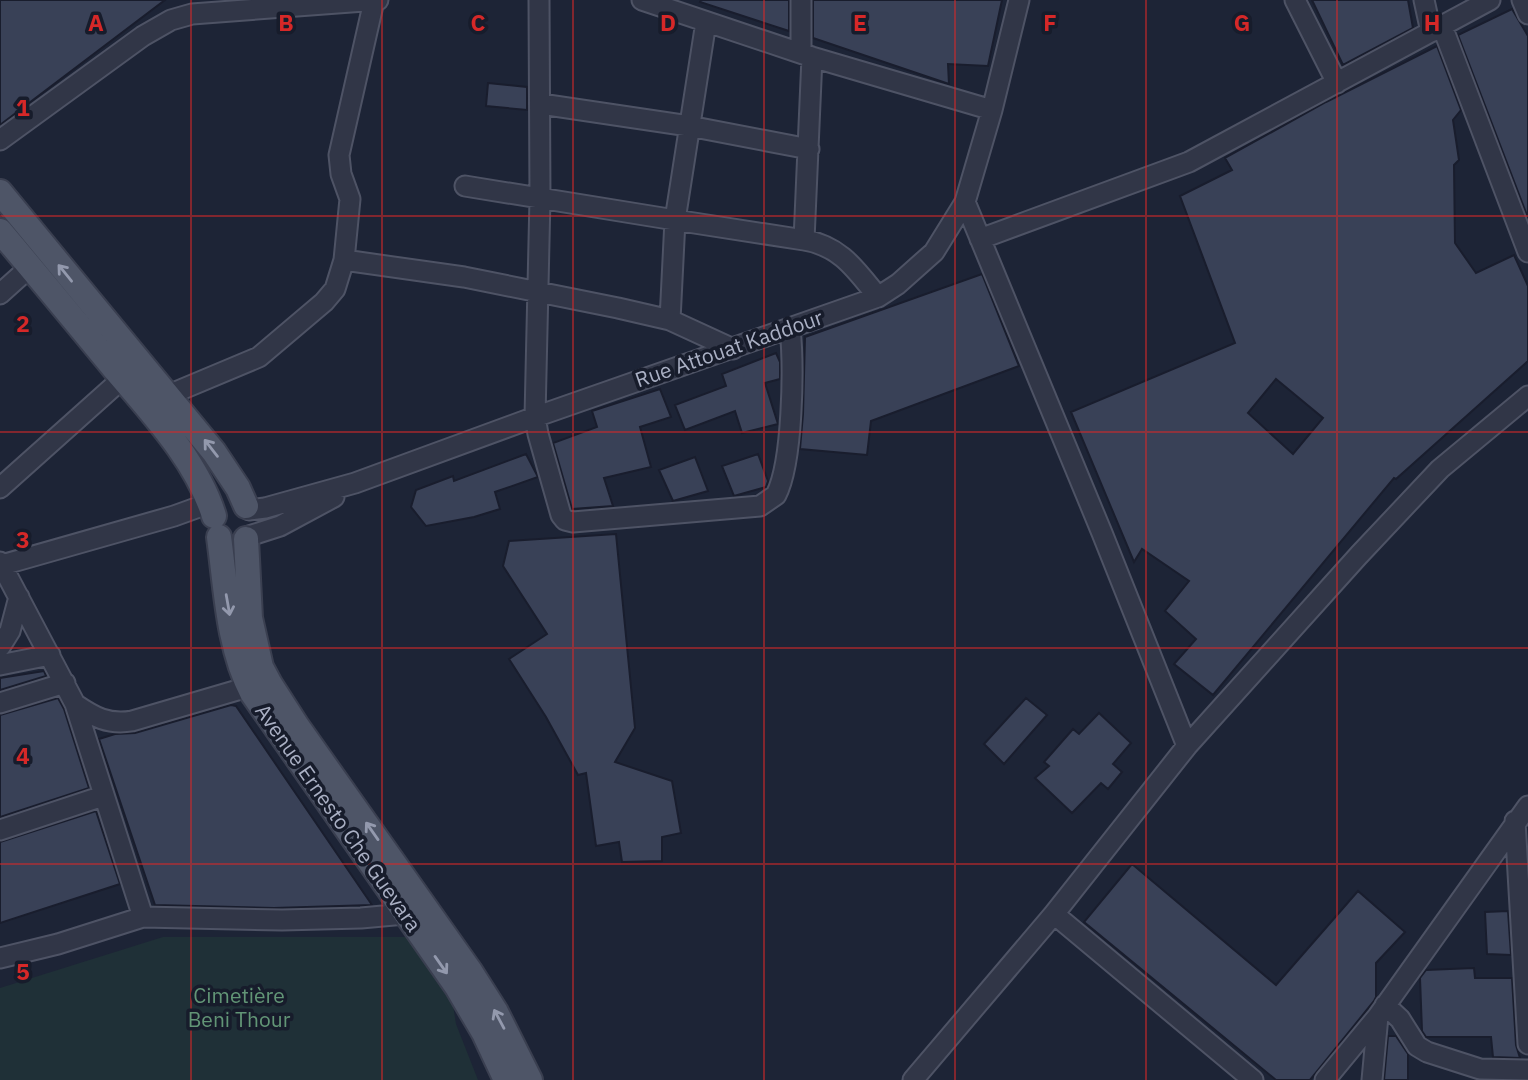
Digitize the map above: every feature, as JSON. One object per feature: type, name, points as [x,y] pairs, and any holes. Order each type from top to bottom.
[{"type":"main road","points":[[0,192],[214,452],[238,488],[251,508],[254,523],[248,538],[230,543],[214,519],[219,508],[230,503],[251,508]]},
{"type":"main road","name":"Avenue Ernesto Che Guevara","points":[[0,231],[175,443],[214,519],[235,638],[248,687],[258,705],[496,1012],[530,1080]]},
{"type":"main road","name":"Avenue Ernesto Che Guevara","points":[[248,538],[250,618],[265,674],[415,909],[506,1080]]},
{"type":"street","points":[[0,140],[150,31],[193,7],[376,0],[339,155],[341,174],[350,199],[344,260],[335,289],[324,302],[259,357],[166,396]]},
{"type":"street","points":[[539,0],[541,104],[535,416],[550,479],[565,520],[573,522],[760,506],[776,495],[785,461],[792,391],[790,328]]},
{"type":"street","points":[[642,0],[806,54],[992,110]]},
{"type":"street","points":[[801,0],[809,149],[804,240]]},
{"type":"street","name":"Rue Attouat Kaddour","points":[[251,508],[355,483],[535,416],[878,297],[898,284],[934,252],[965,202],[992,110],[1018,0]]},
{"type":"street","points":[[1295,0],[1337,83]]},
{"type":"street","points":[[1424,0],[1528,252]]},
{"type":"street","points":[[981,239],[1189,162],[1490,0]]},
{"type":"street","points":[[1522,0],[1528,15]]},
{"type":"street","points":[[670,320],[675,220],[706,22]]},
{"type":"street","points":[[541,104],[689,126],[809,149]]},
{"type":"street","points":[[465,186],[819,242],[837,251],[878,297]]},
{"type":"street","points":[[965,202],[1187,746]]},
{"type":"street","points":[[344,260],[464,277],[670,320],[733,349]]},
{"type":"street","points":[[0,294],[30,267]]},
{"type":"street","points":[[0,488],[123,379]]},
{"type":"street","points":[[913,1080],[1054,914],[1187,746],[1440,469],[1528,396]]},
{"type":"street","points":[[248,538],[298,517],[355,483]]},
{"type":"street","points":[[143,917],[69,693],[1,564],[174,516],[214,519]]},
{"type":"street","points":[[0,647],[12,625],[19,597]]},
{"type":"street","points":[[0,665],[50,655]]},
{"type":"street","points":[[69,693],[96,718],[118,723],[248,687]]},
{"type":"street","points":[[0,703],[69,693]]},
{"type":"street","points":[[0,830],[103,796]]},
{"type":"street","points":[[1325,1080],[1382,1011],[1528,806]]},
{"type":"street","points":[[1516,821],[1528,1044]]},
{"type":"street","points":[[0,958],[58,944],[143,917],[282,920],[415,909]]},
{"type":"street","points":[[1054,914],[1253,1080]]},
{"type":"street","points":[[1382,1011],[1406,1027],[1417,1046],[1461,1072],[1480,1069],[1528,1070]]},
{"type":"street","points":[[1372,1080],[1382,1011]]},
{"type":"green space","name":"Cimetière Beni Thour","points":[[163,937],[407,937],[453,1005],[456,1024],[478,1080],[0,1080],[0,988]]},
{"type":"building","points":[[0,0],[165,0],[0,125]]},
{"type":"building","points":[[789,0],[789,31],[700,2]]},
{"type":"building","points":[[813,0],[1002,0],[988,66],[948,64],[949,84],[813,38]]},
{"type":"building","points":[[1312,0],[1408,0],[1413,28],[1343,65]]},
{"type":"building","points":[[1512,9],[1528,36],[1528,218],[1458,35]]},
{"type":"building","points":[[1437,46],[1461,110],[1453,120],[1459,160],[1454,165],[1455,243],[1476,273],[1514,255],[1528,286],[1528,361],[1394,478],[1213,695],[1174,664],[1196,639],[1165,611],[1189,581],[1142,549],[1134,562],[1071,412],[1235,343],[1180,196],[1232,170],[1225,158],[1326,102]],"holes":[[[1276,379],[1323,418],[1293,454],[1248,413]]]},
{"type":"building","points":[[488,83],[527,87],[527,110],[486,106]]},
{"type":"building","points":[[982,274],[1019,366],[871,421],[867,455],[800,449],[805,337]]},
{"type":"building","points":[[776,353],[780,362],[780,379],[765,383],[778,424],[742,433],[735,411],[685,430],[675,405],[726,386],[722,374]]},
{"type":"building","points":[[660,389],[671,417],[640,427],[651,467],[604,478],[613,506],[572,509],[553,443],[597,427],[592,411]]},
{"type":"building","points":[[526,454],[538,477],[495,492],[500,509],[426,526],[411,507],[416,490],[453,476],[454,481]]},
{"type":"building","points":[[758,454],[768,481],[766,487],[734,496],[722,466]]},
{"type":"building","points":[[695,457],[708,491],[673,501],[659,470]]},
{"type":"building","points":[[616,534],[635,728],[615,762],[672,781],[681,833],[662,837],[662,861],[622,862],[619,842],[596,846],[586,773],[578,775],[546,717],[509,659],[547,634],[503,566],[509,541]]},
{"type":"building","points":[[44,671],[46,676],[0,690],[0,678]]},
{"type":"building","points":[[58,698],[89,788],[0,817],[0,715]]},
{"type":"building","points":[[1026,698],[1047,715],[1004,764],[984,744]]},
{"type":"building","points":[[231,705],[236,706],[372,905],[274,908],[155,905],[99,739],[115,734],[135,733]]},
{"type":"building","points":[[1099,713],[1131,743],[1113,764],[1122,772],[1108,789],[1101,783],[1072,813],[1035,778],[1049,766],[1044,762],[1073,729],[1079,734]]},
{"type":"building","points":[[96,811],[120,884],[0,923],[0,842]]},
{"type":"building","points":[[1132,864],[1276,985],[1358,891],[1405,932],[1376,963],[1374,1001],[1310,1080],[1276,1080],[1084,922]]},
{"type":"building","points":[[1508,911],[1511,955],[1487,954],[1485,912]]},
{"type":"building","points":[[1474,968],[1475,978],[1512,978],[1516,1045],[1520,1058],[1493,1057],[1491,1037],[1426,1037],[1422,1031],[1420,978],[1426,970]]},
{"type":"building","points":[[1388,1036],[1396,1036],[1408,1054],[1408,1080],[1384,1080]]}]
